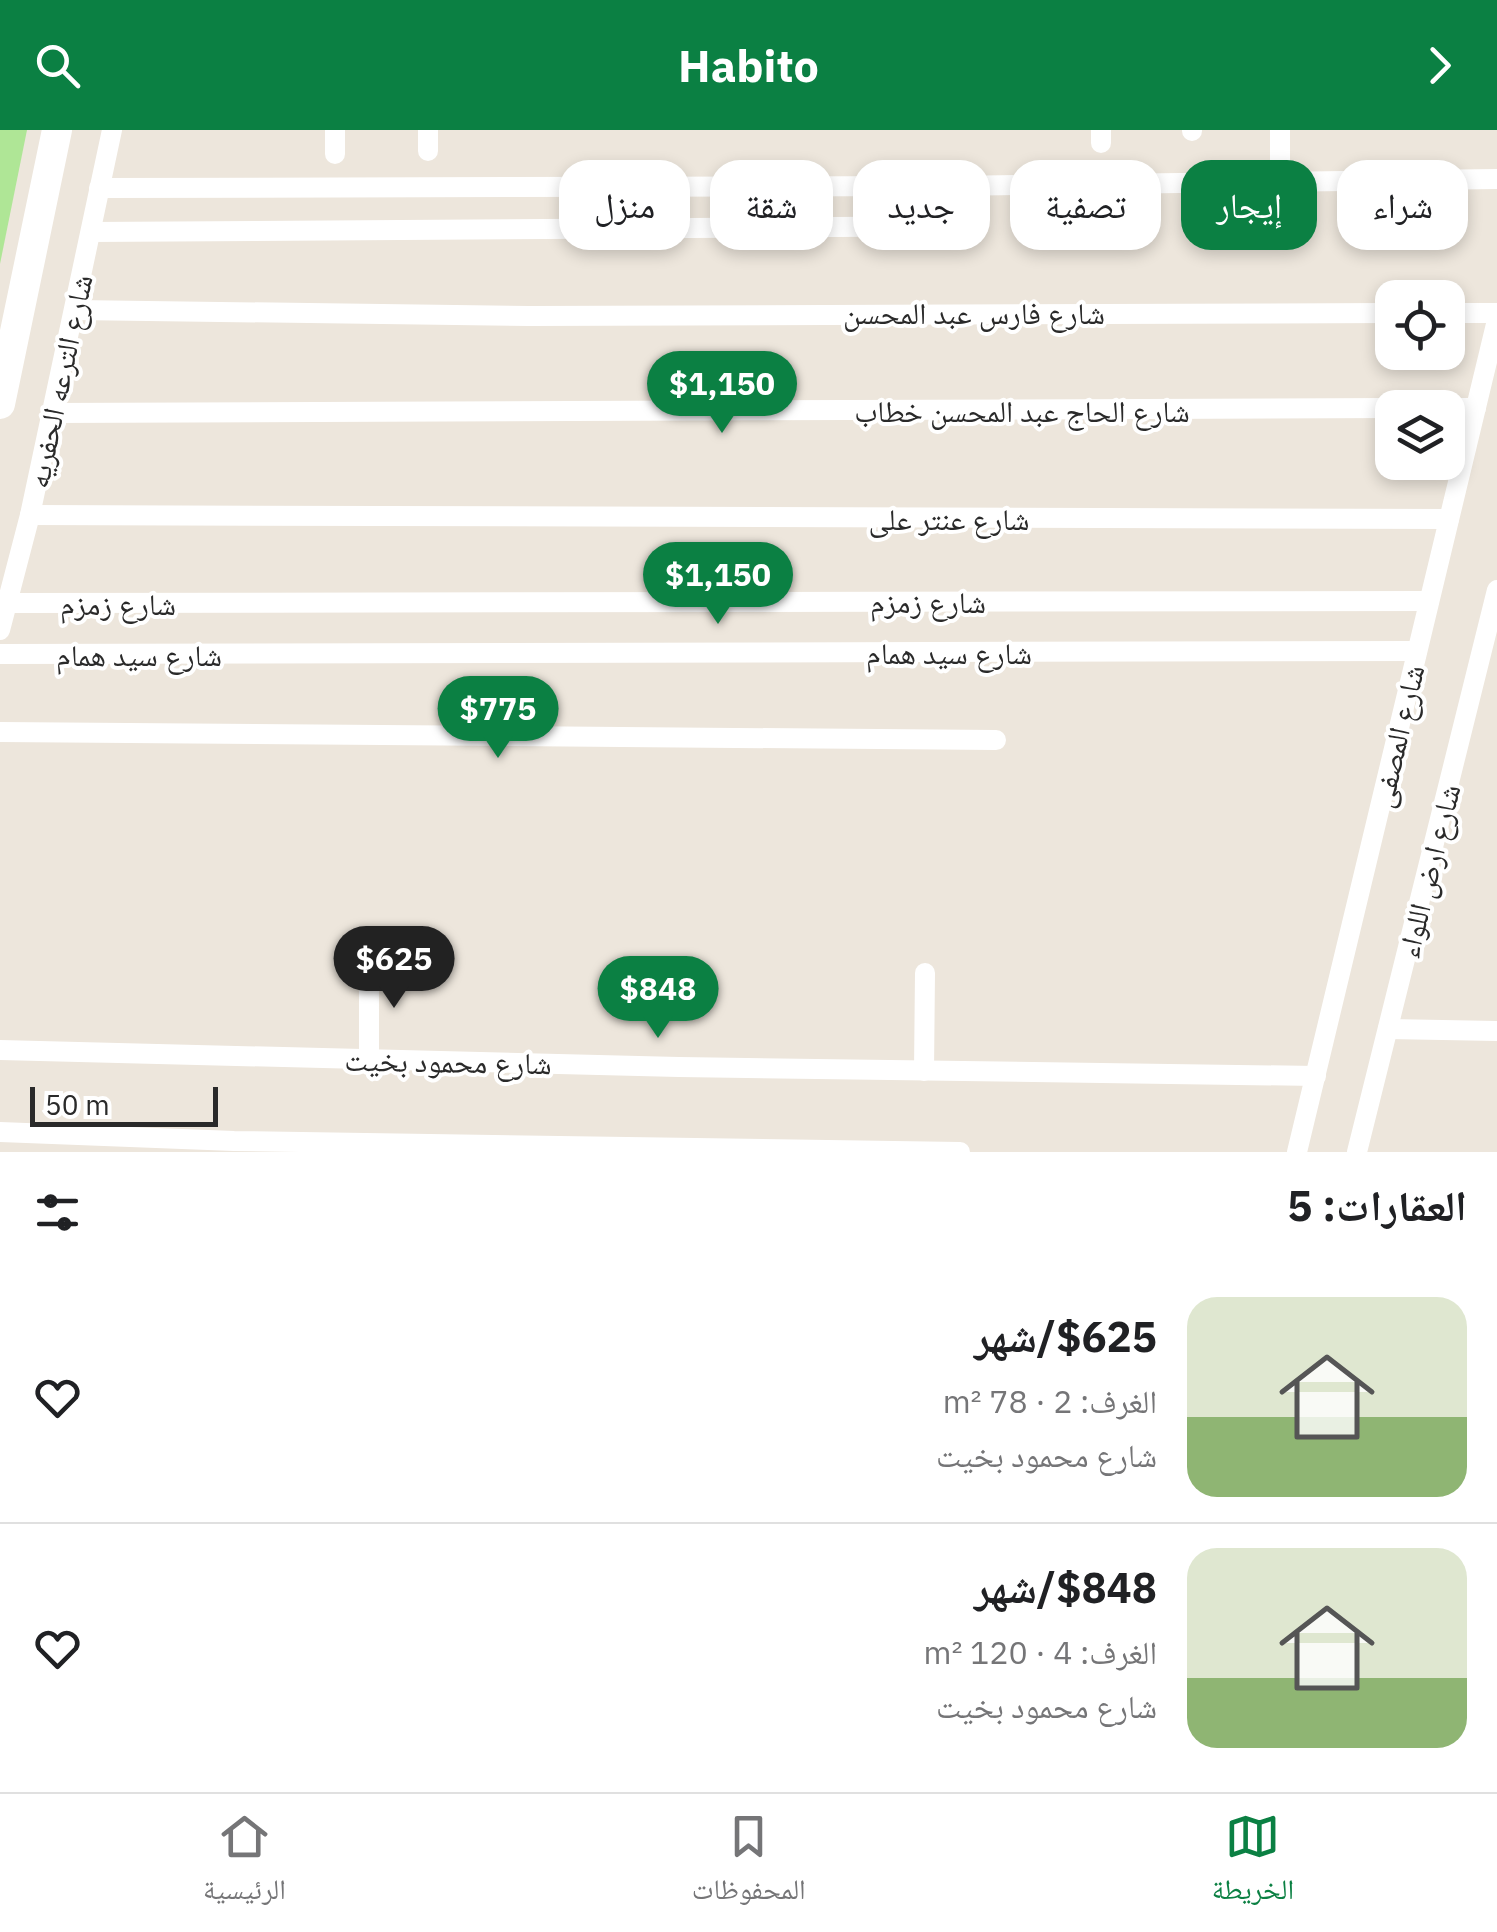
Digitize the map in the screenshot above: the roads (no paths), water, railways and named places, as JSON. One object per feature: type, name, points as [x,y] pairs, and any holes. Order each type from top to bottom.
[{"type":"street","name":"شارع الترعه الحفريه","points":[[0,404],[57,130]]},
{"type":"street","name":"شارع الترعه الحفريه","points":[[0,630],[30,515],[112,130]]},
{"type":"street","points":[[335,154],[336,130]]},
{"type":"street","points":[[1280,130],[1280,160]]},
{"type":"street","points":[[1317,182],[1497,180]]},
{"type":"street","points":[[99,188],[1181,183]]},
{"type":"street","points":[[90,232],[853,227]]},
{"type":"street","name":"شارع فارس عبد المحسن","points":[[75,310],[529,316],[1375,313]]},
{"type":"street","points":[[1465,314],[1497,316]]},
{"type":"street","name":"شارع المصفى","points":[[1297,1152],[1497,316]]},
{"type":"street","name":"شارع الحاج عبد المحسن خطاب","points":[[52,413],[1375,408]]},
{"type":"street","points":[[1465,408],[1476,408]]},
{"type":"street","name":"شارع عنتر على","points":[[30,515],[1449,519]]},
{"type":"street","name":"شارع ارض اللواء","points":[[1358,1152],[1497,590]]},
{"type":"street","name":"شارع زمزم","points":[[8,603],[1429,601]]},
{"type":"street","name":"شارع سيد همام","points":[[0,654],[1417,651]]},
{"type":"street","points":[[0,732],[996,740]]},
{"type":"street","points":[[369,962],[369,1059]]},
{"type":"street","points":[[924,973],[924,1070]]},
{"type":"street","points":[[1388,1029],[1497,1031]]},
{"type":"street","name":"شارع محمود بخيت","points":[[0,1050],[1316,1076]]},
{"type":"street","points":[[0,1132],[234,1141],[960,1152]]}]
